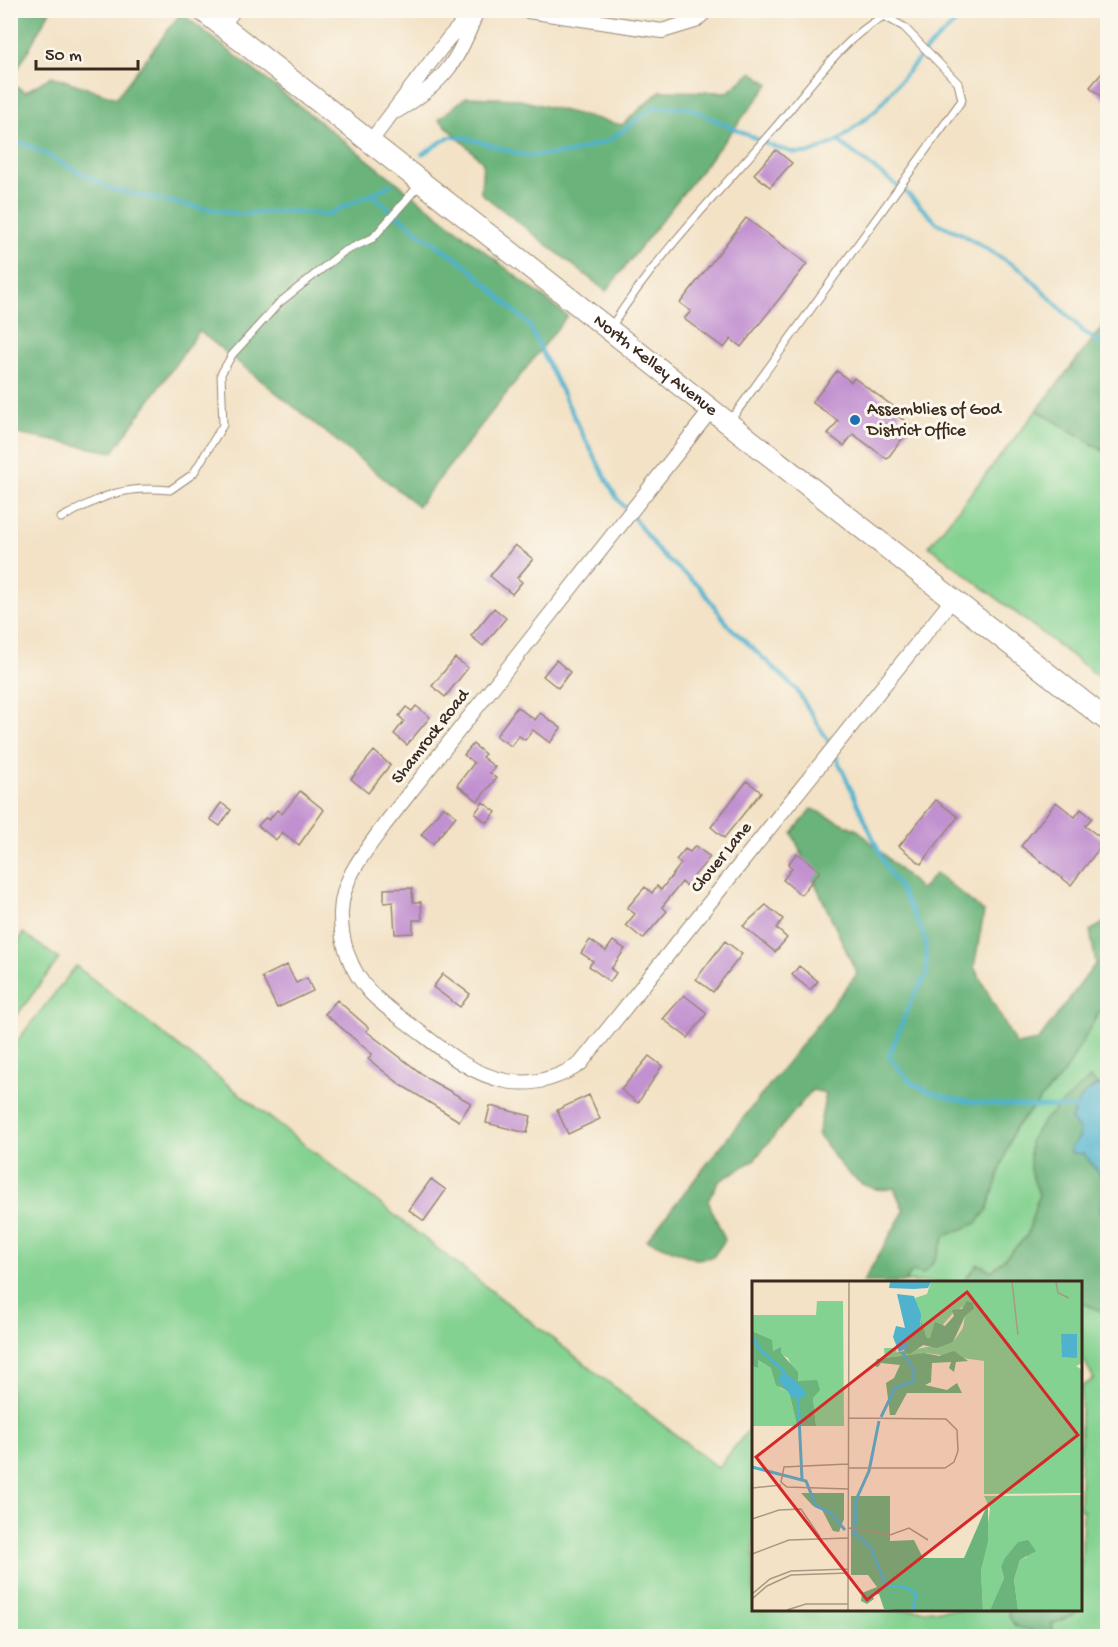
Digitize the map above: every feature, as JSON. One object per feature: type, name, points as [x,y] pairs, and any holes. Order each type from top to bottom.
[{"type":"main road","name":"North Kelley Avenue","points":[[202,10],[228,18],[370,142],[1107,721]]},
{"type":"street","points":[[370,142],[448,39],[476,10]]},
{"type":"street","points":[[392,113],[439,83],[464,48],[476,10]]},
{"type":"street","points":[[521,10],[662,31],[694,21],[707,10]]},
{"type":"street","name":"Shamrock Road","points":[[488,1076],[457,1060],[380,1002],[360,978],[349,960],[342,928],[342,903],[349,876],[385,824],[711,410]]},
{"type":"street","name":"Clover Lane","points":[[488,1076],[507,1081],[536,1081],[556,1077],[580,1064],[953,599]]},
{"type":"lane","points":[[610,330],[695,215],[739,169],[855,36],[885,13],[904,27],[958,83],[962,100],[728,423]]},
{"type":"lane","points":[[61,518],[118,490],[143,487],[170,490],[193,474],[223,425],[221,374],[232,355],[279,303],[343,252],[373,238],[422,182]]},
{"type":"green space","points":[[10,11],[50,11],[11,81]]},
{"type":"green space","points":[[181,13],[567,316],[418,506],[199,331],[113,452],[11,433],[10,82],[25,92],[52,76],[116,98]]},
{"type":"green space","points":[[752,72],[769,84],[606,291],[481,193],[483,162],[439,119],[466,97],[516,99],[622,125],[660,91],[728,92]]},
{"type":"green space","points":[[1107,321],[1107,453],[1037,410]]},
{"type":"green space","points":[[1037,410],[1107,453],[1107,683],[929,546]]},
{"type":"green space","points":[[812,809],[859,831],[921,890],[936,873],[984,912],[974,967],[1016,1045],[1038,1041],[1096,963],[1090,931],[1107,921],[1107,998],[1065,1072],[1014,1129],[987,1210],[977,1223],[945,1236],[933,1263],[923,1274],[912,1271],[906,1281],[864,1281],[904,1211],[894,1188],[881,1190],[869,1187],[859,1182],[840,1165],[818,1134],[826,1093],[812,1090],[754,1160],[718,1182],[708,1201],[725,1240],[713,1257],[696,1259],[647,1240],[857,974],[792,833]]},
{"type":"green space","points":[[23,933],[59,959],[11,1023],[11,949],[15,950]]},
{"type":"green space","points":[[76,966],[718,1468],[752,1425],[752,1611],[1009,1611],[1009,1617],[1037,1636],[11,1636],[10,1050]]},
{"type":"green space","points":[[1107,998],[1107,1084],[1098,1085],[1089,1078],[1030,1170],[1039,1194],[1027,1236],[992,1271],[978,1264],[964,1281],[906,1281],[912,1271],[933,1264],[945,1236],[977,1223],[987,1210],[1014,1129],[1065,1072]]},
{"type":"green space","points":[[1090,1078],[1098,1085],[1084,1096],[1073,1114],[1071,1120],[1079,1129],[1079,1139],[1071,1147],[1071,1152],[1084,1154],[1107,1183],[1100,1205],[1108,1255],[1107,1314],[1082,1302],[1082,1281],[1060,1281],[1056,1278],[1052,1281],[964,1281],[978,1264],[992,1271],[1027,1236],[1039,1194],[1030,1170],[1030,1140],[1045,1119]]},
{"type":"green space","points":[[1082,1302],[1107,1314],[1107,1636],[1043,1636],[1053,1633],[1052,1624],[1082,1611],[1082,1386],[1094,1379],[1082,1357]]},
{"type":"green space","points":[[1009,1611],[1076,1611],[1075,1614],[1052,1624],[1053,1633],[1037,1636],[1031,1630],[1016,1627],[1009,1617]]},
{"type":"water","points":[[1108,1084],[1107,1255],[1100,1204],[1107,1183],[1084,1154],[1071,1153],[1071,1147],[1079,1138],[1079,1129],[1071,1120],[1076,1107],[1088,1091],[1099,1085]]},
{"type":"building","points":[[1107,67],[1107,101],[1090,87]]},
{"type":"building","points":[[776,150],[792,163],[770,187],[754,174]]},
{"type":"building","points":[[746,218],[807,264],[741,347],[731,339],[724,348],[684,319],[691,311],[680,303]]},
{"type":"building","points":[[837,371],[851,382],[854,378],[901,412],[898,416],[912,426],[887,459],[853,434],[844,446],[828,434],[838,421],[812,402]]},
{"type":"building","points":[[515,545],[533,559],[517,578],[522,582],[512,594],[490,576]]},
{"type":"building","points":[[494,608],[506,618],[483,646],[471,636]]},
{"type":"building","points":[[455,658],[468,668],[445,697],[432,686]]},
{"type":"building","points":[[556,660],[570,672],[558,688],[543,676]]},
{"type":"building","points":[[416,706],[430,717],[407,745],[394,734],[404,721],[399,716],[406,707],[412,711]]},
{"type":"building","points":[[517,707],[535,720],[540,713],[561,728],[550,743],[533,730],[525,740],[519,736],[511,746],[496,736]]},
{"type":"building","points":[[473,744],[485,754],[482,757],[495,767],[490,773],[496,778],[478,801],[457,785],[474,763],[464,755]]},
{"type":"building","points":[[374,751],[390,765],[368,793],[351,779]]},
{"type":"building","points":[[747,781],[761,792],[724,838],[711,827]]},
{"type":"building","points":[[300,791],[324,810],[299,845],[282,832],[276,840],[258,826],[265,818],[269,820],[277,810],[282,814]]},
{"type":"building","points":[[936,800],[958,817],[921,864],[899,846]]},
{"type":"building","points":[[483,802],[496,812],[487,823],[475,813]]},
{"type":"building","points":[[1056,802],[1075,817],[1081,809],[1092,818],[1085,826],[1105,841],[1071,885],[1021,846]]},
{"type":"building","points":[[221,803],[231,810],[220,826],[210,819]]},
{"type":"building","points":[[443,806],[456,816],[433,844],[421,835]]},
{"type":"building","points":[[695,846],[710,857],[686,886],[682,882],[662,907],[667,911],[643,939],[626,925],[635,914],[627,908],[645,887],[652,893],[657,886],[661,890],[681,864],[676,860],[685,849],[690,852]]},
{"type":"building","points":[[797,853],[820,871],[801,895],[783,880],[792,868],[788,864]]},
{"type":"building","points":[[412,888],[413,902],[421,902],[422,920],[413,920],[413,933],[395,934],[393,902],[384,903],[384,889]]},
{"type":"building","points":[[766,905],[783,919],[776,928],[787,938],[775,952],[743,926]]},
{"type":"building","points":[[590,940],[606,951],[613,941],[625,949],[611,969],[616,973],[610,982],[589,966],[593,961],[581,953]]},
{"type":"building","points":[[725,941],[742,954],[713,992],[696,979]]},
{"type":"building","points":[[287,965],[296,983],[307,978],[313,991],[277,1008],[262,977]]},
{"type":"building","points":[[799,966],[818,981],[810,990],[792,975]]},
{"type":"building","points":[[443,974],[470,994],[460,1007],[433,987]]},
{"type":"building","points":[[684,995],[707,1013],[688,1038],[663,1019]]},
{"type":"building","points":[[337,1000],[369,1028],[366,1031],[430,1080],[471,1103],[459,1121],[401,1085],[368,1059],[372,1054],[325,1014]]},
{"type":"building","points":[[649,1056],[662,1066],[638,1103],[621,1090]]},
{"type":"building","points":[[589,1095],[600,1119],[568,1134],[557,1110]]},
{"type":"building","points":[[490,1106],[531,1116],[527,1133],[486,1123]]},
{"type":"building","points":[[431,1179],[446,1190],[424,1221],[409,1210]]},
{"type":"waterway","points":[[422,154],[449,137],[463,137],[527,156],[570,153],[610,140],[654,107],[689,108],[772,146],[795,153],[810,153],[838,141],[875,111],[926,50],[969,10]]},
{"type":"waterway","points":[[838,141],[908,194],[937,223],[962,234],[1023,271],[1084,332],[1108,348]]},
{"type":"waterway","points":[[10,143],[22,143],[34,148],[111,189],[239,214],[292,211],[326,215],[391,185]]},
{"type":"waterway","points":[[371,194],[421,234],[466,265],[529,325],[584,437],[616,497],[627,510]]},
{"type":"waterway","points":[[632,516],[661,554],[700,587],[729,626],[796,689],[832,747]]},
{"type":"waterway","points":[[835,754],[889,873],[898,885],[925,937],[927,974],[911,1001],[889,1056],[913,1083],[948,1097],[969,1102],[1078,1110]]},
{"type":"place","name":"Assemblies of God District Office","points":[[855,420]]}]
